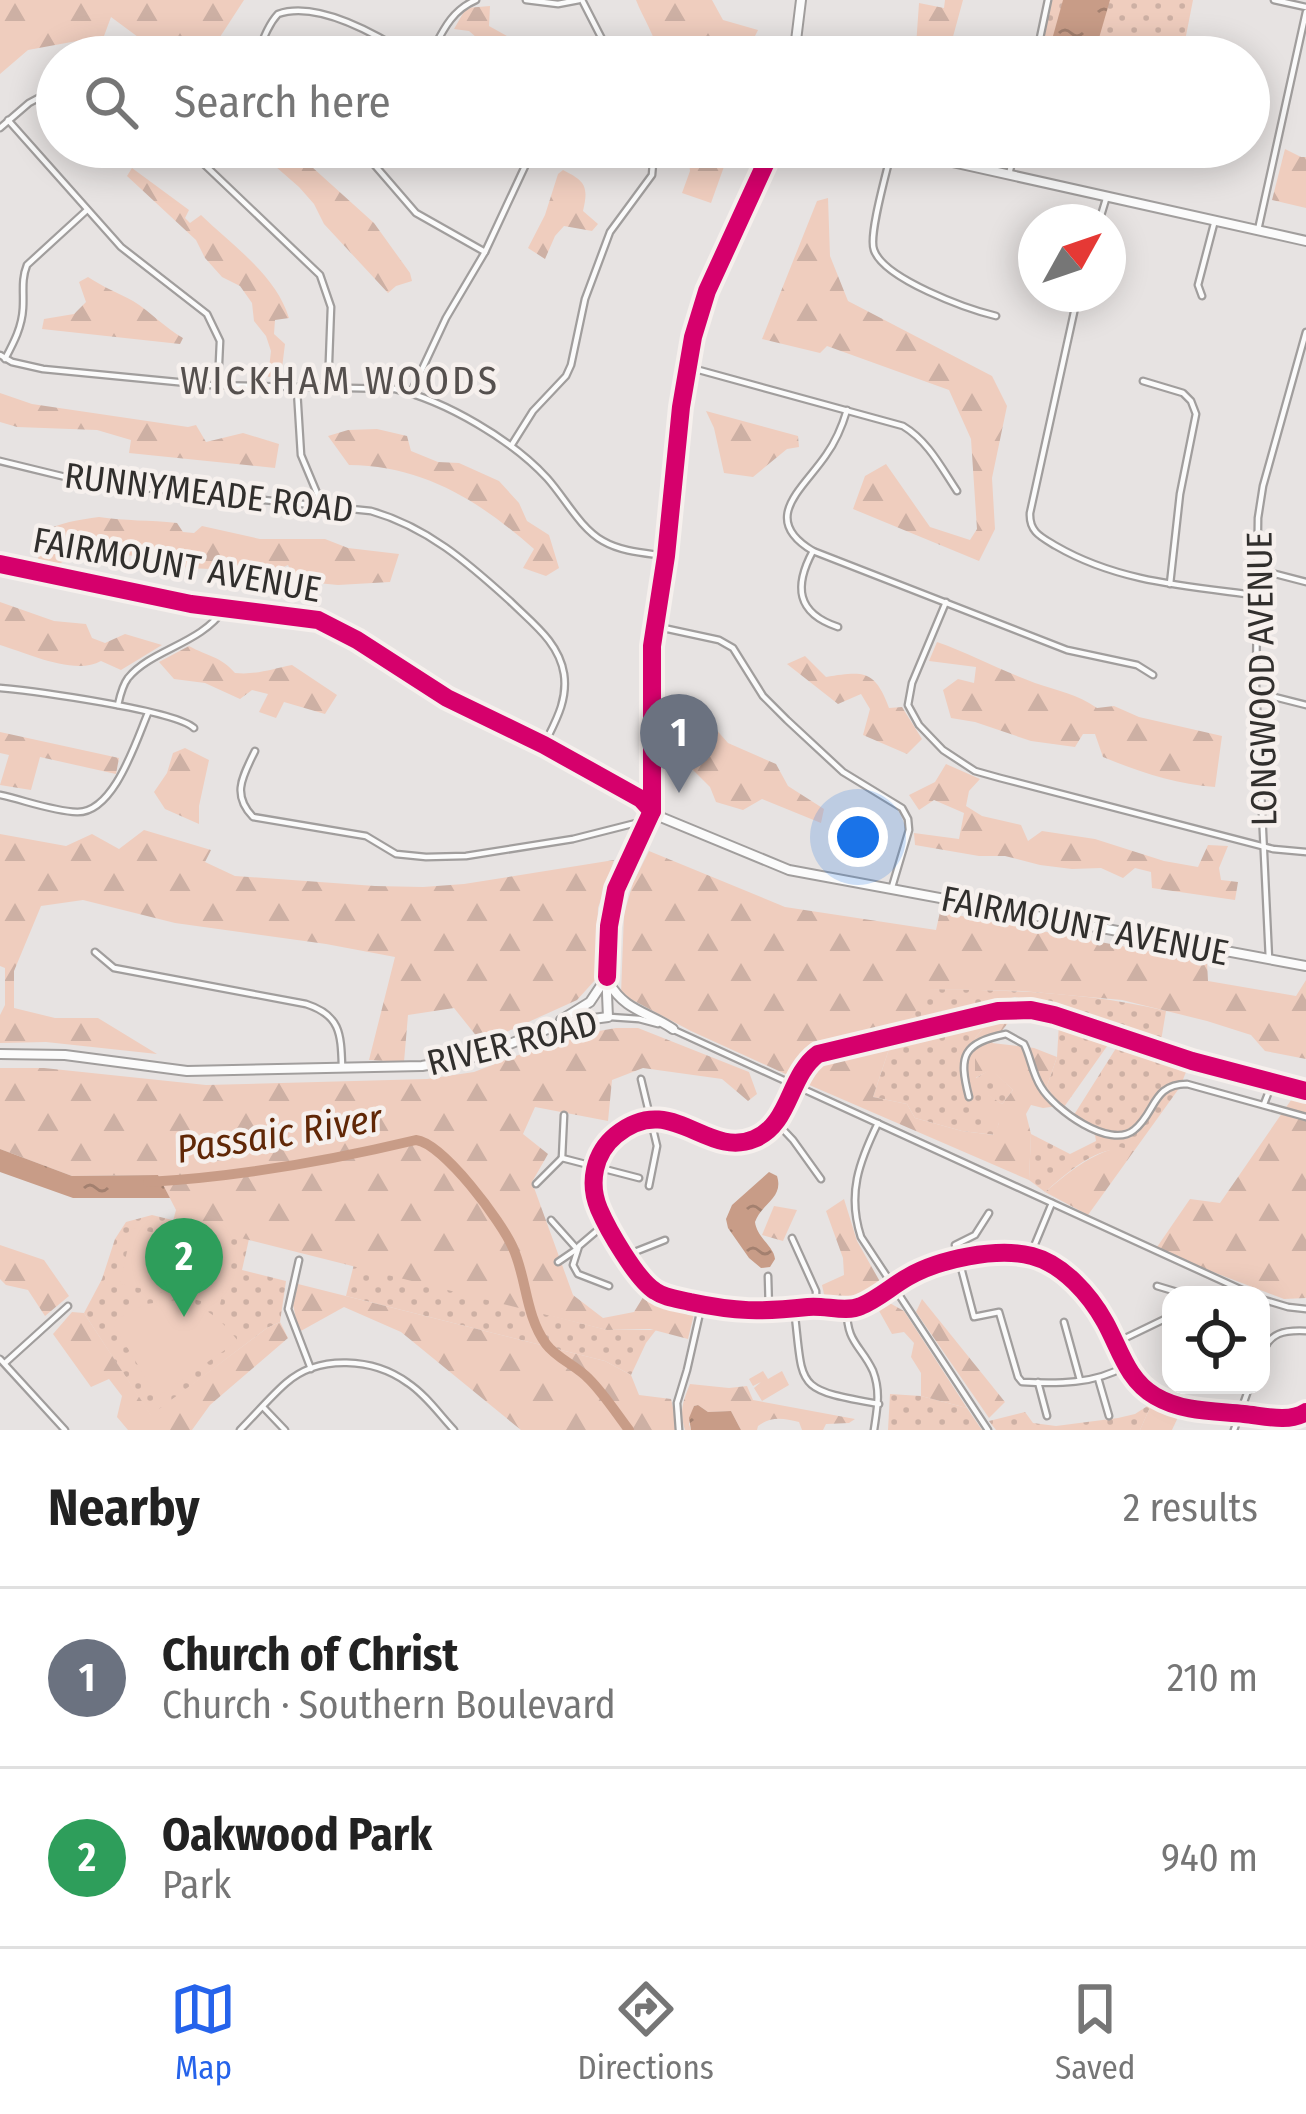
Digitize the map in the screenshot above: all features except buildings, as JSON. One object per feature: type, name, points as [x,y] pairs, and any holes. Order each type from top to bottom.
[{"type":"main road","points":[[797,36],[801,0]]},
{"type":"main road","points":[[608,1018],[609,926],[616,889],[652,811],[654,626],[667,556],[688,367],[707,291],[763,168]]},
{"type":"main road","points":[[978,168],[1306,241]]},
{"type":"main road","name":"FAIRMOUNT AVENUE","points":[[0,564],[224,609],[307,617],[329,624],[447,698],[544,745],[641,799],[652,811],[790,870],[1306,967]]},
{"type":"main road","points":[[549,1027],[590,1001],[607,977]]},
{"type":"main road","points":[[607,977],[622,1002],[673,1029]]},
{"type":"main road","name":"RIVER ROAD","points":[[0,1054],[65,1055],[187,1071],[446,1064],[549,1027],[608,1018]]},
{"type":"street","points":[[441,36],[451,17],[476,0]]},
{"type":"street","points":[[526,0],[558,4],[581,0],[601,36]]},
{"type":"street","points":[[1040,36],[1048,0]]},
{"type":"street","points":[[1258,230],[1306,10],[1274,0]]},
{"type":"street","points":[[266,36],[274,19],[298,3]]},
{"type":"street","points":[[350,15],[381,36]]},
{"type":"street","points":[[0,128],[36,99]]},
{"type":"street","points":[[8,120],[36,152]]},
{"type":"street","points":[[50,168],[133,258],[207,314],[220,341],[218,385]]},
{"type":"street","points":[[208,168],[320,275],[331,307],[328,388]]},
{"type":"street","points":[[377,168],[422,219],[485,252]]},
{"type":"street","points":[[411,393],[524,168]]},
{"type":"street","points":[[511,446],[572,365],[584,299],[610,232],[653,168]]},
{"type":"street","points":[[885,168],[874,250],[886,266],[944,300],[996,316]]},
{"type":"street","points":[[1009,175],[1010,168]]},
{"type":"street","points":[[1105,204],[1107,196]]},
{"type":"street","points":[[87,210],[27,265],[22,276],[20,327],[3,357],[43,369],[218,385],[411,393],[511,446],[544,475],[600,539],[626,550],[667,556]]},
{"type":"street","points":[[1202,296],[1198,285],[1215,220]]},
{"type":"street","points":[[1074,312],[1029,523],[1038,536],[1095,566],[1152,582],[1256,595]]},
{"type":"street","name":"LONGWOOD AVENUE","points":[[1269,959],[1257,692],[1259,502],[1306,332]]},
{"type":"street","points":[[688,367],[896,424],[918,435],[958,491]]},
{"type":"street","points":[[1143,381],[1183,393],[1196,414],[1180,494],[1170,584]]},
{"type":"street","points":[[297,387],[301,455],[322,505]]},
{"type":"street","points":[[847,410],[830,451],[788,506],[790,530],[796,539],[813,551],[1066,650],[1137,665],[1153,675]]},
{"type":"street","name":"RUNNYMEADE ROAD","points":[[0,460],[86,482],[363,509],[433,537],[466,561],[543,633],[559,657],[565,691],[544,745]]},
{"type":"street","points":[[813,551],[800,590],[807,604],[829,625],[838,627]]},
{"type":"street","points":[[1256,569],[1306,582]]},
{"type":"street","points":[[946,602],[912,683],[908,705],[919,725],[959,763],[1264,847],[1306,852]]},
{"type":"street","points":[[118,705],[131,674],[208,628],[224,609]]},
{"type":"street","points":[[654,626],[719,640],[734,648],[763,696],[787,720],[843,772],[902,808],[909,830],[891,889]]},
{"type":"street","points":[[0,688],[118,705],[183,720],[194,728]]},
{"type":"street","points":[[1257,692],[1306,705]]},
{"type":"street","points":[[0,795],[76,812],[95,807],[117,782],[148,713]]},
{"type":"street","points":[[255,752],[240,793],[243,807],[253,817],[366,836],[403,855],[466,856],[573,839],[640,822],[652,811]]},
{"type":"street","points":[[95,952],[114,968],[321,1009],[339,1031],[342,1068]]},
{"type":"street","points":[[1306,1091],[1054,1016],[1011,1009],[824,1051],[809,1060],[776,1122],[758,1137],[737,1143],[673,1121],[633,1124],[602,1151],[594,1194],[606,1222],[655,1291],[736,1311],[847,1309],[863,1305],[915,1273],[959,1260],[993,1254],[1030,1256],[1051,1264],[1076,1285],[1099,1313],[1125,1366],[1147,1390],[1168,1403],[1291,1418],[1306,1412]]},
{"type":"street","name":"RIVER ROAD","points":[[608,1018],[639,1019],[673,1029],[1233,1286]]},
{"type":"street","points":[[969,1096],[964,1057],[981,1039],[1006,1034],[1024,1044],[1033,1072],[1052,1103],[1108,1136],[1118,1137],[1137,1128],[1161,1093],[1175,1084],[1306,1117]]},
{"type":"street","points":[[641,1079],[657,1150],[649,1186]]},
{"type":"street","points":[[1264,1103],[1269,1083]]},
{"type":"street","points":[[536,1184],[562,1158],[564,1115]]},
{"type":"street","points":[[776,1122],[820,1179]]},
{"type":"street","points":[[878,1123],[857,1170],[857,1225],[892,1287],[988,1430]]},
{"type":"street","points":[[562,1158],[639,1178]]},
{"type":"street","points":[[1030,1256],[1052,1203]]},
{"type":"street","points":[[955,1245],[975,1235],[989,1214]]},
{"type":"street","points":[[551,1220],[577,1249]]},
{"type":"street","points":[[558,1262],[606,1222]]},
{"type":"street","points":[[792,1238],[817,1291],[816,1306]]},
{"type":"street","points":[[627,1255],[665,1240]]},
{"type":"street","points":[[577,1249],[576,1272],[609,1286]]},
{"type":"street","points":[[299,1260],[288,1309],[311,1369]]},
{"type":"street","points":[[959,1260],[974,1317],[999,1312],[1018,1377],[1025,1383],[1098,1378],[1125,1366]]},
{"type":"street","points":[[768,1276],[769,1311]]},
{"type":"street","points":[[1156,1286],[1162,1288]]},
{"type":"street","points":[[1270,1302],[1306,1309]]},
{"type":"street","points":[[679,1430],[677,1403],[701,1304]]},
{"type":"street","points":[[65,1430],[2,1361],[68,1306]]},
{"type":"street","points":[[794,1308],[806,1381],[816,1389],[879,1404]]},
{"type":"street","points":[[847,1309],[852,1341],[874,1373],[879,1404],[874,1430]]},
{"type":"street","points":[[1115,1343],[1162,1320]]},
{"type":"street","points":[[1064,1322],[1079,1380]]},
{"type":"street","points":[[1270,1339],[1286,1331],[1306,1331]]},
{"type":"street","points":[[240,1430],[287,1382],[311,1369],[347,1363],[386,1370],[412,1386],[454,1430]]},
{"type":"street","points":[[1098,1378],[1108,1416]]},
{"type":"street","points":[[1038,1382],[1047,1416]]},
{"type":"street","points":[[1234,1430],[1247,1394]]},
{"type":"street","points":[[263,1407],[285,1430]]},
{"type":"green space","points":[[0,0],[244,0],[221,36],[137,36],[111,17],[104,36],[36,36],[36,49],[0,74]]},
{"type":"green space","points":[[636,0],[712,0],[723,20],[758,30],[755,36],[652,35]]},
{"type":"green space","points":[[945,0],[963,0],[953,36],[917,36],[919,3],[944,8]]},
{"type":"green space","points":[[1051,0],[1193,0],[1186,36],[1043,36]]},
{"type":"green space","points":[[490,6],[489,26],[507,36],[475,36],[454,29],[466,8]]},
{"type":"green space","points":[[1285,149],[1306,157],[1306,208],[1272,200]]},
{"type":"green space","points":[[132,168],[189,210],[185,218],[190,223],[201,215],[274,288],[289,318],[275,320],[274,334],[285,344],[281,376],[268,377],[271,351],[240,286],[222,277],[196,240],[127,176]]},
{"type":"green space","points":[[277,168],[313,168],[374,223],[412,281],[388,293],[324,224],[299,187]]},
{"type":"green space","points":[[724,168],[711,203],[682,193],[690,171]]},
{"type":"green space","points":[[563,170],[583,185],[583,211],[598,224],[592,231],[564,226],[545,259],[528,248]]},
{"type":"green space","points":[[828,198],[830,256],[848,301],[992,376],[1007,406],[992,478],[995,529],[979,561],[853,509],[865,476],[886,464],[930,527],[970,540],[977,529],[971,439],[949,390],[827,346],[820,353],[762,339],[817,201]]},
{"type":"green space","points":[[88,277],[140,305],[183,338],[180,344],[42,329],[44,319],[74,314],[86,302],[79,282]]},
{"type":"green space","points":[[0,393],[32,404],[196,425],[206,442],[243,433],[279,444],[275,468],[129,453],[131,440],[97,430],[17,427],[0,422]]},
{"type":"green space","points":[[706,411],[798,436],[799,447],[787,449],[753,477],[724,473]]},
{"type":"green space","points":[[377,429],[407,436],[411,451],[438,462],[459,463],[499,481],[519,503],[527,521],[549,535],[559,568],[546,576],[523,568],[534,549],[493,516],[426,479],[349,465],[328,436]]},
{"type":"green space","points":[[99,517],[177,523],[183,532],[194,533],[202,526],[260,539],[325,539],[348,548],[399,554],[390,582],[338,585],[296,581],[288,565],[272,572],[189,568],[91,547],[57,565],[38,559],[42,533]]},
{"type":"green space","points":[[0,602],[54,621],[86,624],[92,638],[105,643],[125,634],[162,645],[121,670],[101,661],[78,666],[51,662],[0,645]]},
{"type":"green space","points":[[937,642],[1097,708],[1114,706],[1139,717],[1222,736],[1215,787],[1158,776],[1103,757],[1095,734],[1083,734],[1075,747],[1031,741],[951,718],[943,690],[958,679],[974,683],[976,667],[929,661]]},
{"type":"green space","points":[[189,646],[235,673],[292,665],[337,695],[325,714],[284,702],[276,718],[259,712],[268,694],[252,690],[240,699],[205,683],[174,679],[159,662]]},
{"type":"green space","points":[[805,656],[826,677],[859,674],[873,680],[889,708],[902,707],[922,739],[907,754],[863,735],[870,709],[861,694],[838,704],[787,664]]},
{"type":"green space","points":[[713,726],[728,743],[776,764],[788,786],[824,809],[821,823],[762,799],[743,810],[716,802],[710,787],[685,762],[694,731]]},
{"type":"green space","points":[[0,732],[119,758],[116,774],[40,757],[31,790],[0,785],[9,755],[0,753]]},
{"type":"green space","points":[[185,748],[209,760],[199,824],[165,809],[154,792],[173,753]]},
{"type":"green space","points":[[946,764],[980,779],[969,791],[966,806],[982,816],[1021,825],[1028,841],[1042,831],[1095,839],[1198,867],[1208,845],[1228,846],[1219,868],[1221,880],[1238,882],[1235,900],[1152,888],[1151,872],[1135,868],[1123,878],[1101,868],[1072,869],[915,845],[914,833],[959,839],[964,813],[934,800],[919,810],[909,795],[935,782]]},
{"type":"green space","points":[[144,830],[211,850],[205,862],[235,876],[375,886],[464,884],[614,860],[598,908],[596,979],[577,1000],[482,1043],[454,1008],[408,1015],[404,1062],[369,1060],[395,957],[175,923],[83,900],[41,906],[14,971],[14,1008],[55,1018],[98,1018],[157,1054],[46,1042],[0,1043],[5,968],[0,966],[0,834],[66,846],[92,834],[119,849]]},
{"type":"green space","points":[[649,851],[785,907],[936,930],[940,912],[1207,962],[1208,981],[1296,996],[1306,980],[1306,1059],[1265,1051],[1251,1035],[1122,1000],[928,989],[907,1026],[815,1049],[792,1077],[621,994],[624,914]]},
{"type":"green space","points":[[927,989],[1077,996],[1166,1011],[1160,1047],[1114,1027],[1015,997],[907,1026]]},
{"type":"green space","points":[[1016,1013],[992,1043],[1034,1048],[1057,1057],[1047,1086],[1058,1106],[1031,1105],[1026,1114],[1031,1134],[1029,1180],[807,1084],[819,1064],[891,1043],[873,1097],[907,1104],[915,1118],[994,1135],[999,1123],[979,1118],[982,1091],[1002,1104],[1013,1090],[991,1070],[975,1078],[975,1038],[993,1017]]},
{"type":"green space","points":[[993,1017],[975,1038],[976,1078],[991,1069],[1013,1090],[1002,1104],[982,1092],[999,1123],[995,1135],[915,1118],[907,1104],[873,1097],[891,1043]]},
{"type":"green space","points":[[1059,1023],[1110,1042],[1064,1107],[1058,1106],[1047,1086],[1057,1057]]},
{"type":"green space","points":[[638,1028],[749,1072],[757,1094],[748,1101],[722,1079],[643,1068],[612,1080],[608,1121],[535,1107],[523,1134],[548,1154],[532,1182],[573,1295],[603,1318],[634,1312],[645,1294],[695,1310],[688,1339],[650,1329],[607,1330],[173,1221],[176,1210],[158,1175],[72,1176],[0,1149],[0,1068],[44,1068],[206,1085],[427,1079],[474,1072],[565,1037]]},
{"type":"green space","points":[[1118,1045],[1188,1067],[1180,1087],[1134,1151],[1097,1154],[1045,1192],[1029,1180],[1031,1134],[1070,1154],[1096,1141],[1095,1135],[1072,1118]]},
{"type":"green space","points":[[1298,1090],[1306,1093],[1306,1298],[1284,1299],[1270,1294],[1270,1286],[1250,1286],[1155,1250],[1190,1199],[1220,1203]]},
{"type":"green space","points":[[1120,1147],[1134,1151],[1088,1215],[1045,1192],[1089,1159]]},
{"type":"green space","points":[[844,1199],[857,1241],[883,1287],[858,1301],[825,1299],[822,1285],[844,1275],[843,1258],[826,1211]]},
{"type":"green space","points":[[774,1206],[797,1210],[783,1241],[762,1235]]},
{"type":"green space","points":[[152,1215],[249,1239],[242,1270],[286,1281],[280,1322],[151,1416],[84,1313],[126,1222]]},
{"type":"green space","points":[[132,1228],[231,1249],[220,1305],[120,1284]]},
{"type":"green space","points":[[0,1245],[44,1260],[69,1296],[45,1316],[28,1290],[0,1279]]},
{"type":"green space","points":[[354,1264],[607,1330],[656,1330],[631,1375],[605,1361],[346,1296]]},
{"type":"green space","points":[[298,1284],[605,1361],[631,1375],[639,1395],[671,1399],[678,1430],[521,1430],[401,1332],[344,1307],[299,1332],[293,1305]]},
{"type":"green space","points":[[922,1299],[1005,1402],[989,1418],[916,1312]]},
{"type":"green space","points":[[177,1300],[212,1314],[238,1341],[157,1397],[112,1322],[146,1304]]},
{"type":"green space","points":[[886,1301],[904,1311],[967,1408],[921,1396],[921,1373],[911,1357],[914,1343],[904,1332],[892,1334],[878,1309]]},
{"type":"green space","points":[[72,1312],[84,1313],[151,1415],[267,1328],[280,1322],[288,1338],[210,1405],[192,1430],[128,1430],[117,1417],[122,1396],[109,1379],[91,1387],[53,1334]]},
{"type":"green space","points":[[763,1371],[768,1379],[782,1371],[789,1385],[762,1401],[754,1388],[761,1382],[753,1386],[749,1379]]},
{"type":"green space","points":[[690,1384],[747,1386],[753,1400],[855,1419],[826,1424],[823,1430],[802,1430],[799,1422],[777,1419],[757,1430],[741,1430],[731,1411],[708,1412],[698,1405],[691,1430],[685,1430],[683,1407]]},
{"type":"green space","points":[[890,1394],[967,1408],[982,1430],[888,1430]]},
{"type":"green space","points":[[1152,1403],[1140,1430],[996,1430],[989,1421],[1025,1412],[1033,1423],[1056,1426],[1135,1414]]},
{"type":"green space","points":[[1152,1403],[1179,1415],[1172,1430],[1140,1430]]},
{"type":"water","points":[[1063,0],[1110,0],[1100,36],[1053,36]]},
{"type":"water","points":[[0,1149],[72,1176],[158,1175],[170,1198],[73,1198],[0,1172]]},
{"type":"water","points":[[769,1172],[777,1176],[778,1190],[755,1222],[775,1259],[770,1267],[761,1268],[749,1258],[726,1219],[732,1205]]},
{"type":"water","points":[[698,1405],[708,1412],[731,1411],[741,1430],[691,1430],[689,1418]]},
{"type":"waterway","name":"Passaic River","points":[[148,1182],[283,1167],[416,1140],[427,1144],[470,1185],[507,1236],[546,1344],[589,1379],[629,1430]]},
{"type":"cycle path","points":[[607,977],[616,889],[652,811],[652,646],[693,337],[707,291],[763,168]]},
{"type":"cycle path","points":[[0,564],[191,604],[318,620],[447,698],[641,799],[652,811]]},
{"type":"cycle path","points":[[1306,1091],[1192,1061],[1054,1015],[998,1011],[818,1054],[801,1074],[775,1122],[754,1139],[720,1140],[654,1119],[636,1123],[609,1142],[598,1159],[594,1179],[599,1209],[624,1254],[648,1285],[667,1297],[735,1309],[849,1309],[952,1260],[1002,1253],[1032,1256],[1065,1273],[1083,1291],[1131,1373],[1155,1396],[1210,1411],[1284,1418],[1306,1412]]},
{"type":"place","name":"Church of Christ","points":[[679,793]]},
{"type":"place","name":"Oakwood Park","points":[[184,1317]]},
{"type":"district","name":"WICKHAM WOODS","points":[[340,380]]}]
